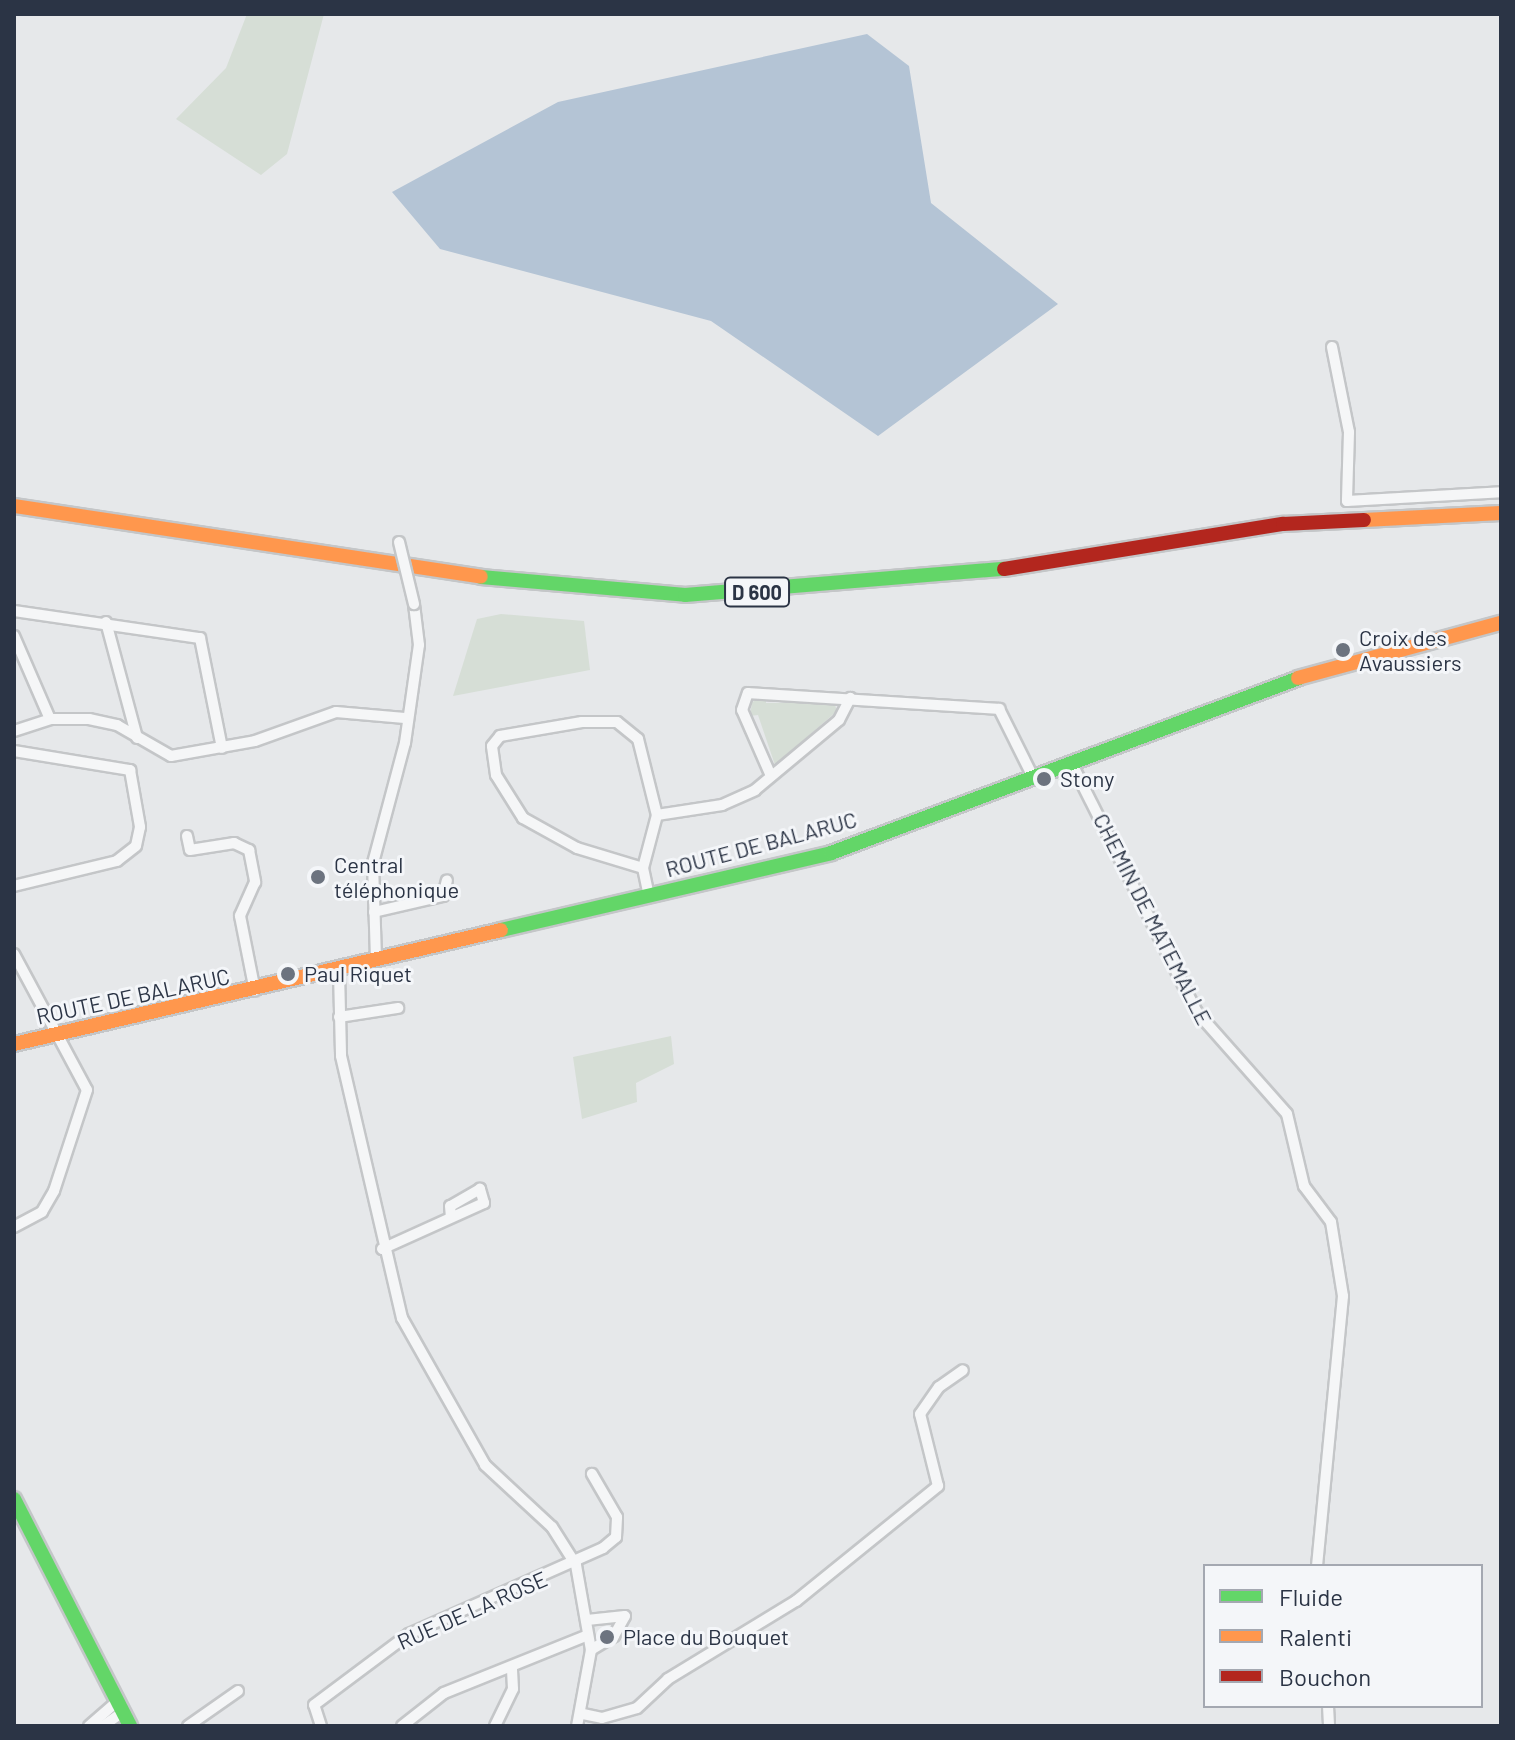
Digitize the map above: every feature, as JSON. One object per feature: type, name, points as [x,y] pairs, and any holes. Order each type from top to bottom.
[{"type":"main road","name":"D 600","points":[[14,506],[534,585],[685,595],[973,574],[1283,524],[1501,513]]},
{"type":"main road","name":"ROUTE DE BALARUC","points":[[14,1044],[339,972],[376,959],[831,853],[1032,775],[1351,658],[1501,623]]},
{"type":"main road","points":[[14,1499],[130,1726]]},
{"type":"street","points":[[1332,347],[1349,432],[1347,501],[1501,492]]},
{"type":"street","points":[[376,959],[373,863],[405,743],[405,718],[419,645],[414,604],[399,542]]},
{"type":"street","points":[[14,611],[106,622],[204,641],[222,748]]},
{"type":"street","points":[[106,622],[137,738]]},
{"type":"street","points":[[14,636],[50,719]]},
{"type":"street","points":[[771,776],[741,699],[850,698],[999,709],[1032,775]]},
{"type":"street","points":[[657,815],[722,805],[771,776],[839,720],[850,698]]},
{"type":"street","points":[[14,886],[117,861],[136,846],[140,827],[130,770],[17,751],[15,730],[50,719],[108,722],[171,756],[222,748],[336,712],[405,718]]},
{"type":"street","points":[[643,868],[577,848],[523,818],[496,775],[492,746],[500,736],[538,729],[617,722],[649,758],[657,815],[643,868],[649,896]]},
{"type":"street","name":"CHEMIN DE MATEMALLE","points":[[1071,762],[1196,1011],[1287,1114],[1304,1186],[1331,1222],[1343,1296],[1317,1564]]},
{"type":"street","points":[[187,836],[190,850],[234,843],[249,850],[255,882],[240,916],[255,991]]},
{"type":"street","points":[[374,912],[443,896],[447,880]]},
{"type":"street","points":[[14,954],[64,1034],[83,1072],[86,1110],[42,1212],[14,1227]]},
{"type":"street","points":[[339,972],[341,1056],[382,1249],[402,1318],[485,1465],[552,1527],[576,1565],[591,1650],[583,1714],[577,1726]]},
{"type":"street","points":[[339,1017],[398,1008]]},
{"type":"street","points":[[382,1249],[451,1217]]},
{"type":"street","points":[[583,1714],[623,1715],[796,1601],[938,1486],[920,1414],[939,1387],[963,1370]]},
{"type":"street","points":[[576,1565],[616,1537],[617,1517],[592,1474]]},
{"type":"street","name":"RUE DE LA ROSE","points":[[321,1726],[314,1705],[409,1634],[576,1565]]},
{"type":"street","points":[[587,1620],[625,1616],[614,1636],[591,1650]]},
{"type":"street","points":[[402,1726],[444,1693],[512,1669],[532,1654],[588,1635]]},
{"type":"street","points":[[495,1726],[513,1689],[512,1669]]},
{"type":"street","points":[[188,1726],[238,1691]]},
{"type":"street","points":[[89,1726],[120,1707]]},
{"type":"street","points":[[103,1726],[120,1707]]},
{"type":"shaded area","points":[[247,14],[324,14],[287,154],[261,175],[176,119],[226,68]]},
{"type":"shaded area","points":[[501,614],[584,621],[590,670],[453,696],[477,619]]},
{"type":"shaded area","points":[[766,696],[766,703],[834,702],[837,711],[775,765],[758,715],[750,716],[752,702]]},
{"type":"shaded area","points":[[671,1036],[674,1064],[636,1083],[637,1102],[582,1119],[573,1057]]},
{"type":"water","points":[[867,34],[909,66],[931,203],[1058,304],[878,436],[711,321],[440,249],[392,192],[558,102]]},
{"type":"traffic: fast","points":[[481,577],[685,595],[1004,569]]},
{"type":"traffic: fast","points":[[501,930],[831,853],[1298,678]]},
{"type":"traffic: fast","points":[[14,1499],[130,1726]]},
{"type":"traffic: slow","points":[[14,506],[481,577]]},
{"type":"traffic: slow","points":[[1364,520],[1501,513]]},
{"type":"traffic: slow","points":[[1298,678],[1501,623]]},
{"type":"traffic: slow","points":[[14,1044],[501,930]]},
{"type":"traffic: jam","points":[[1004,569],[1283,524],[1364,520]]},
{"type":"place","name":"Croix des Avaussiers","points":[[1343,650]]},
{"type":"place","name":"Stony","points":[[1044,779]]},
{"type":"place","name":"Central téléphonique","points":[[318,877]]},
{"type":"place","name":"Paul Riquet","points":[[288,974]]},
{"type":"place","name":"Place du Bouquet","points":[[607,1637]]}]
